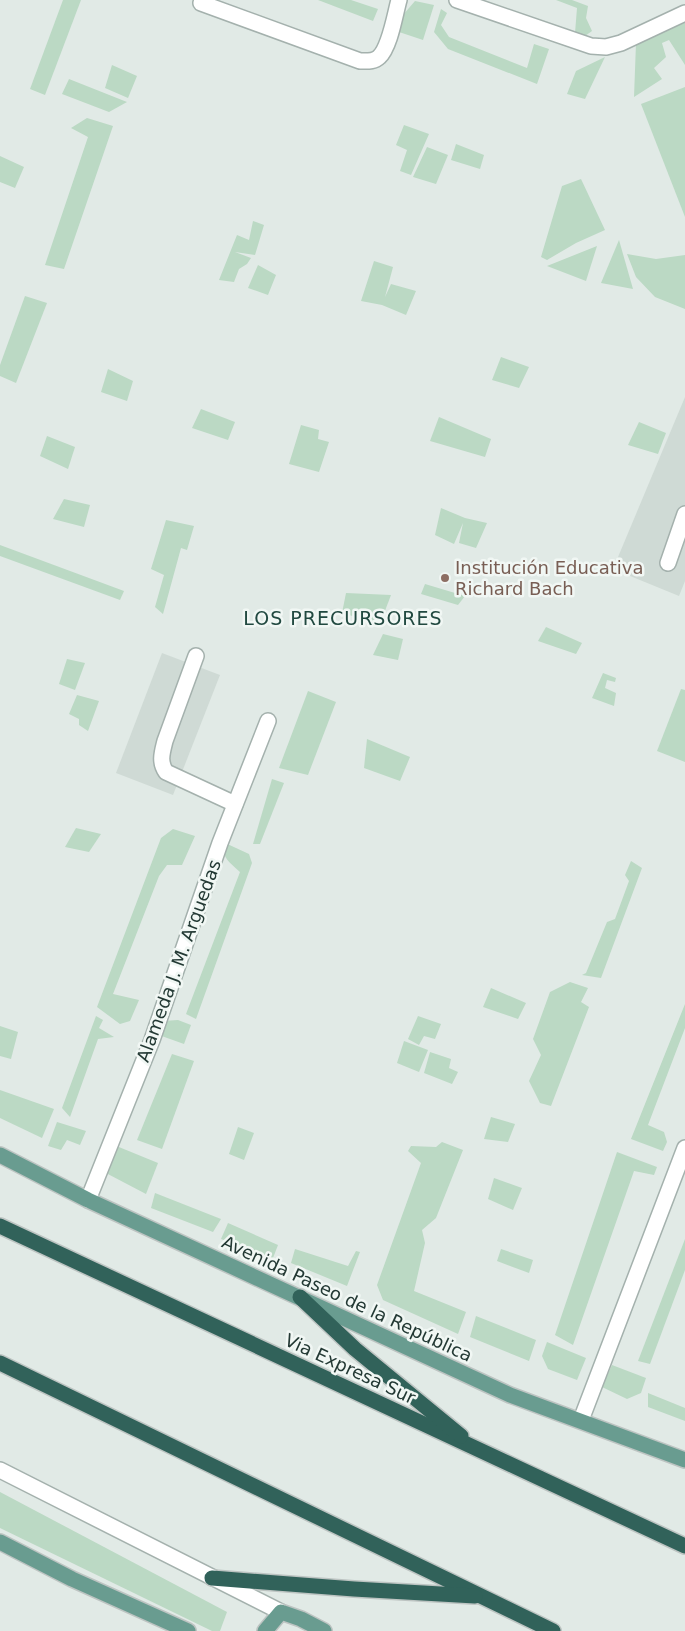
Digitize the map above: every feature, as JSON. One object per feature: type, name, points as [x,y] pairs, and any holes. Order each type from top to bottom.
[{"type":"highway","name":"Via Expresa Sur","points":[[0,1226],[685,1546]]},
{"type":"highway","points":[[300,1297],[355,1349],[477,1449]]},
{"type":"highway","points":[[0,1363],[553,1631]]},
{"type":"highway","points":[[212,1578],[483,1597]]},
{"type":"main road","name":"Avenida Paseo de la República","points":[[0,1155],[88,1200],[510,1395],[685,1460]]},
{"type":"main road","points":[[0,1542],[72,1579],[188,1631]]},
{"type":"main road","points":[[266,1631],[280,1612],[301,1619],[324,1631]]},
{"type":"street","points":[[201,3],[360,61],[371,61],[380,56],[386,45],[399,0]]},
{"type":"street","points":[[457,0],[591,46],[606,47],[621,43],[685,13]]},
{"type":"street","points":[[668,563],[685,514]]},
{"type":"street","points":[[196,656],[165,741],[161,754],[162,762],[166,772],[235,804]]},
{"type":"street","name":"Alameda J. M. Arguedas","points":[[88,1200],[152,1040],[235,804],[268,721]]},
{"type":"street","points":[[581,1420],[685,1148]]},
{"type":"street","points":[[0,1470],[280,1612]]},
{"type":"shaded area","points":[[685,397],[685,581],[679,596],[613,569]]},
{"type":"shaded area","points":[[162,653],[220,675],[173,795],[116,773]]},
{"type":"green space","points":[[63,0],[81,0],[45,95],[30,89]]},
{"type":"green space","points":[[318,0],[351,0],[378,9],[373,21]]},
{"type":"green space","points":[[556,0],[572,0],[588,6],[586,18],[592,31],[585,36],[575,33],[577,8]]},
{"type":"green space","points":[[415,1],[434,5],[423,40],[399,32],[403,15]]},
{"type":"green space","points":[[441,9],[447,13],[441,25],[449,37],[527,68],[534,44],[549,49],[537,84],[448,49],[434,32]]},
{"type":"green space","points":[[685,20],[685,65],[669,40],[662,43],[666,57],[654,68],[662,79],[634,97],[636,43]]},
{"type":"green space","points":[[605,57],[585,99],[567,94],[576,71]]},
{"type":"green space","points":[[112,65],[137,76],[128,98],[105,88]]},
{"type":"green space","points":[[69,79],[127,102],[109,112],[62,94]]},
{"type":"green space","points":[[685,87],[685,217],[641,104]]},
{"type":"green space","points":[[87,118],[113,126],[64,269],[45,265],[88,137],[71,128]]},
{"type":"green space","points":[[404,125],[429,134],[411,175],[400,171],[407,150],[396,145]]},
{"type":"green space","points":[[456,144],[484,155],[480,169],[451,160]]},
{"type":"green space","points":[[427,147],[448,155],[436,184],[413,177]]},
{"type":"green space","points":[[0,156],[24,167],[15,188],[0,182]]},
{"type":"green space","points":[[581,179],[605,230],[576,243],[547,260],[541,257],[562,186]]},
{"type":"green space","points":[[253,221],[264,225],[255,255],[235,252],[251,258],[247,264],[239,269],[234,282],[219,280],[237,235],[249,240]]},
{"type":"green space","points":[[619,240],[633,289],[601,283]]},
{"type":"green space","points":[[597,246],[586,281],[547,266]]},
{"type":"green space","points":[[627,254],[656,259],[685,255],[685,309],[655,297],[636,277]]},
{"type":"green space","points":[[374,261],[393,267],[385,297],[391,284],[416,291],[406,315],[382,305],[361,301]]},
{"type":"green space","points":[[258,265],[276,275],[268,295],[248,288]]},
{"type":"green space","points":[[25,296],[47,303],[16,383],[0,376],[0,365]]},
{"type":"green space","points":[[501,357],[529,367],[519,388],[492,380]]},
{"type":"green space","points":[[108,369],[133,381],[127,401],[101,392]]},
{"type":"green space","points":[[201,409],[235,422],[228,440],[192,428]]},
{"type":"green space","points":[[439,417],[491,439],[485,457],[430,441]]},
{"type":"green space","points":[[639,422],[666,433],[658,454],[628,445]]},
{"type":"green space","points":[[301,425],[319,430],[318,439],[329,442],[319,472],[289,464]]},
{"type":"green space","points":[[47,436],[75,447],[68,469],[40,456]]},
{"type":"green space","points":[[64,499],[90,505],[84,527],[53,519]]},
{"type":"green space","points":[[441,508],[465,518],[487,523],[476,548],[459,543],[463,523],[454,544],[435,535]]},
{"type":"green space","points":[[166,520],[194,526],[187,550],[181,548],[163,614],[155,607],[164,575],[151,569]]},
{"type":"green space","points":[[0,545],[124,591],[120,600],[0,556]]},
{"type":"green space","points":[[425,584],[465,596],[458,605],[421,594]]},
{"type":"green space","points":[[346,593],[391,595],[380,624],[342,613]]},
{"type":"green space","points":[[546,627],[582,643],[576,654],[538,641]]},
{"type":"green space","points":[[383,634],[403,639],[398,660],[373,655]]},
{"type":"green space","points":[[67,659],[85,663],[75,690],[59,684]]},
{"type":"green space","points":[[603,673],[616,678],[615,682],[607,680],[605,688],[616,693],[614,706],[592,698]]},
{"type":"green space","points":[[681,689],[685,690],[685,762],[657,751]]},
{"type":"green space","points":[[308,691],[336,702],[308,775],[279,768]]},
{"type":"green space","points":[[77,695],[99,701],[88,731],[79,725],[79,719],[69,714]]},
{"type":"green space","points":[[367,739],[410,757],[400,781],[364,768]]},
{"type":"green space","points":[[272,779],[284,783],[260,844],[253,844]]},
{"type":"green space","points":[[76,828],[101,834],[89,852],[65,847]]},
{"type":"green space","points":[[173,829],[195,836],[182,865],[167,865],[159,876],[113,994],[139,1000],[130,1021],[120,1024],[97,1007],[161,838]]},
{"type":"green space","points":[[223,842],[249,854],[252,863],[196,1019],[186,1014],[240,872],[225,856]]},
{"type":"green space","points":[[631,861],[642,868],[601,978],[582,975],[586,973],[607,922],[615,919],[629,881],[625,875]]},
{"type":"green space","points":[[570,982],[588,988],[581,1002],[589,1007],[551,1106],[540,1103],[529,1081],[541,1055],[533,1039],[550,992]]},
{"type":"green space","points":[[491,988],[526,1003],[518,1019],[483,1007]]},
{"type":"green space","points":[[685,1004],[685,1028],[648,1125],[664,1132],[667,1142],[663,1151],[631,1139]]},
{"type":"green space","points":[[96,1016],[103,1020],[99,1028],[114,1037],[98,1039],[70,1117],[62,1108]]},
{"type":"green space","points":[[418,1016],[441,1024],[435,1039],[424,1036],[419,1045],[408,1039]]},
{"type":"green space","points":[[178,1020],[191,1025],[184,1044],[156,1034],[163,1021]]},
{"type":"green space","points":[[0,1026],[18,1032],[11,1059],[0,1056]]},
{"type":"green space","points":[[404,1041],[428,1050],[419,1072],[397,1063]]},
{"type":"green space","points":[[430,1052],[451,1059],[449,1068],[458,1072],[452,1084],[424,1073]]},
{"type":"green space","points":[[172,1054],[194,1061],[162,1149],[137,1140]]},
{"type":"green space","points":[[0,1090],[54,1109],[42,1138],[0,1118]]},
{"type":"green space","points":[[491,1117],[515,1124],[508,1142],[484,1139]]},
{"type":"green space","points":[[57,1122],[86,1131],[80,1145],[67,1140],[61,1150],[48,1146]]},
{"type":"green space","points":[[238,1127],[254,1133],[244,1160],[229,1154]]},
{"type":"green space","points":[[442,1142],[463,1150],[436,1218],[422,1230],[425,1243],[414,1291],[466,1312],[458,1334],[383,1300],[377,1285],[421,1163],[408,1151],[411,1146],[436,1147]]},
{"type":"green space","points":[[114,1145],[158,1163],[146,1194],[104,1172]]},
{"type":"green space","points":[[617,1152],[657,1167],[654,1175],[634,1171],[573,1345],[555,1335]]},
{"type":"green space","points":[[494,1178],[522,1188],[513,1210],[488,1199]]},
{"type":"green space","points":[[155,1193],[221,1219],[213,1232],[151,1208]]},
{"type":"green space","points":[[228,1223],[278,1245],[273,1258],[221,1239]]},
{"type":"green space","points":[[685,1239],[685,1270],[650,1364],[638,1361]]},
{"type":"green space","points":[[295,1249],[348,1266],[356,1251],[360,1252],[347,1286],[291,1263]]},
{"type":"green space","points":[[501,1249],[533,1260],[529,1273],[497,1261]]},
{"type":"green space","points":[[476,1316],[536,1340],[529,1361],[470,1337]]},
{"type":"green space","points":[[547,1342],[586,1358],[577,1380],[548,1369],[542,1356]]},
{"type":"green space","points":[[612,1365],[646,1378],[641,1393],[627,1399],[602,1387]]},
{"type":"green space","points":[[648,1393],[685,1408],[685,1421],[648,1407]]},
{"type":"green space","points":[[0,1492],[227,1612],[220,1631],[212,1631],[0,1528]]},
{"type":"place","name":"Institución Educativa Richard Bach","points":[[445,578]]},
{"type":"district","name":"LOS PRECURSORES","points":[[343,618]]}]
